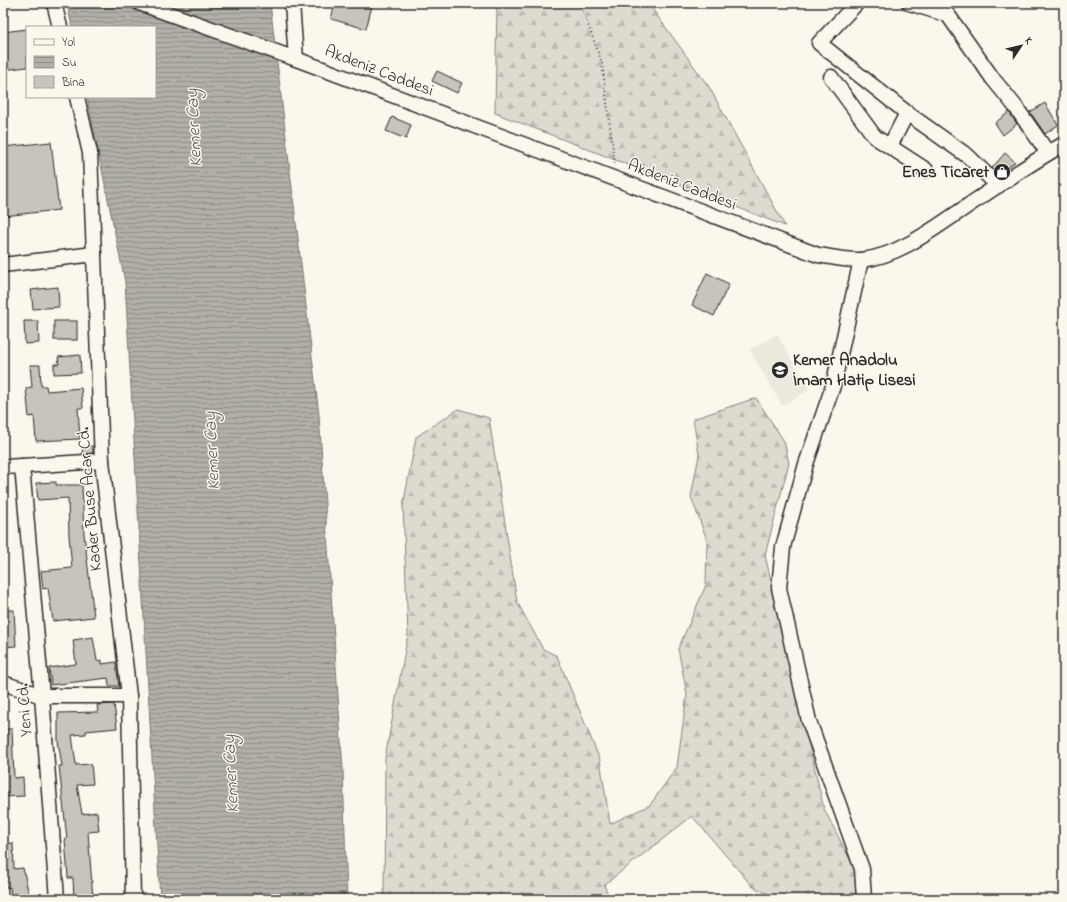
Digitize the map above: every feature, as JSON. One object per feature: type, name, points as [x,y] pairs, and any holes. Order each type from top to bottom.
[{"type":"street","points":[[54,3],[60,26]]},
{"type":"street","name":"Akdeniz Caddesi","points":[[139,3],[296,59],[818,255],[841,259],[862,260],[898,250],[1064,144]]},
{"type":"street","points":[[292,3],[296,59]]},
{"type":"street","points":[[857,3],[819,43],[907,113],[969,157],[998,186]]},
{"type":"street","points":[[909,3],[948,14],[1048,153]]},
{"type":"street","points":[[832,77],[870,131],[880,141],[926,170]]},
{"type":"street","name":"Kader Buse Acar Cd.","points":[[77,98],[90,153],[102,461],[129,696],[133,899]]},
{"type":"street","points":[[890,146],[907,113]]},
{"type":"street","points":[[3,265],[94,254]]},
{"type":"street","points":[[862,260],[833,386],[806,464],[783,547],[779,588],[809,721],[862,869],[863,898]]},
{"type":"street","points":[[3,467],[102,461]]},
{"type":"street","name":"Yeni Cd.","points":[[22,466],[42,696],[57,899]]},
{"type":"street","points":[[3,683],[42,696],[129,696]]},
{"type":"path","points":[[580,3],[602,63],[616,179]]},
{"type":"shaded area","name":"Kemer Anadolu İmam Hatip Lisesi","points":[[777,334],[809,390],[782,406],[750,350]]},
{"type":"green space","points":[[497,3],[648,3],[709,87],[785,226],[495,113]]},
{"type":"green space","points":[[756,398],[784,441],[789,463],[765,555],[824,809],[857,873],[857,899],[778,899],[752,886],[692,816],[604,885],[610,899],[384,899],[385,758],[408,634],[403,506],[416,437],[458,409],[489,418],[517,602],[543,649],[557,656],[600,760],[610,824],[650,805],[677,767],[687,694],[678,649],[706,585],[707,540],[691,497],[699,455],[693,419]]},
{"type":"water","name":"Kemer Cay","points":[[67,3],[270,3],[319,415],[343,770],[347,899],[160,899],[125,282],[87,98],[156,98],[156,26],[72,26]]},
{"type":"building","points":[[335,3],[363,3],[372,6],[366,29],[331,19]]},
{"type":"building","points":[[26,29],[26,67],[3,70],[3,32]]},
{"type":"building","points":[[437,71],[462,83],[457,93],[432,81]]},
{"type":"building","points":[[1045,103],[1058,125],[1045,134],[1030,112]]},
{"type":"building","points":[[1009,112],[1017,124],[1003,135],[995,123]]},
{"type":"building","points":[[392,117],[411,125],[406,139],[386,131]]},
{"type":"building","points":[[51,142],[59,210],[3,216],[3,147]]},
{"type":"building","points":[[1005,153],[1015,162],[999,175],[992,168]]},
{"type":"building","points":[[707,273],[729,284],[714,316],[692,305]]},
{"type":"building","points":[[58,287],[59,307],[33,309],[31,290]]},
{"type":"building","points":[[24,321],[38,321],[39,343],[25,344]]},
{"type":"building","points":[[54,321],[77,321],[77,340],[54,340]]},
{"type":"building","points":[[80,355],[81,373],[54,374],[54,364],[59,364],[58,357]]},
{"type":"building","points":[[30,365],[40,365],[41,386],[46,386],[47,391],[81,388],[83,408],[78,408],[80,439],[36,441],[34,416],[29,417],[26,388],[32,387]]},
{"type":"building","points":[[93,446],[93,453],[83,454],[82,447]]},
{"type":"building","points":[[56,482],[56,485],[82,485],[84,534],[94,617],[53,621],[48,588],[43,589],[41,571],[72,568],[68,498],[38,500],[36,483]]},
{"type":"building","points":[[3,610],[14,610],[16,646],[3,647]]},
{"type":"building","points":[[93,637],[97,661],[102,660],[102,664],[116,662],[119,686],[109,686],[108,678],[51,685],[49,668],[76,664],[73,640]]},
{"type":"building","points":[[114,704],[117,728],[86,731],[86,734],[72,735],[76,765],[91,764],[93,784],[77,785],[82,814],[97,812],[99,831],[88,832],[93,899],[74,899],[73,878],[68,878],[65,839],[67,839],[59,766],[62,766],[58,741],[58,713],[98,712],[97,705]]},
{"type":"building","points":[[3,729],[12,729],[14,778],[23,777],[24,796],[3,797]]},
{"type":"building","points":[[13,843],[14,869],[23,868],[30,899],[11,899],[10,887],[7,888],[3,876],[3,844]]},
{"type":"place","name":"Enes Ticaret","points":[[1002,172]]},
{"type":"place","name":"Kemer Anadolu İmam Hatip Lisesi","points":[[780,370]]}]
